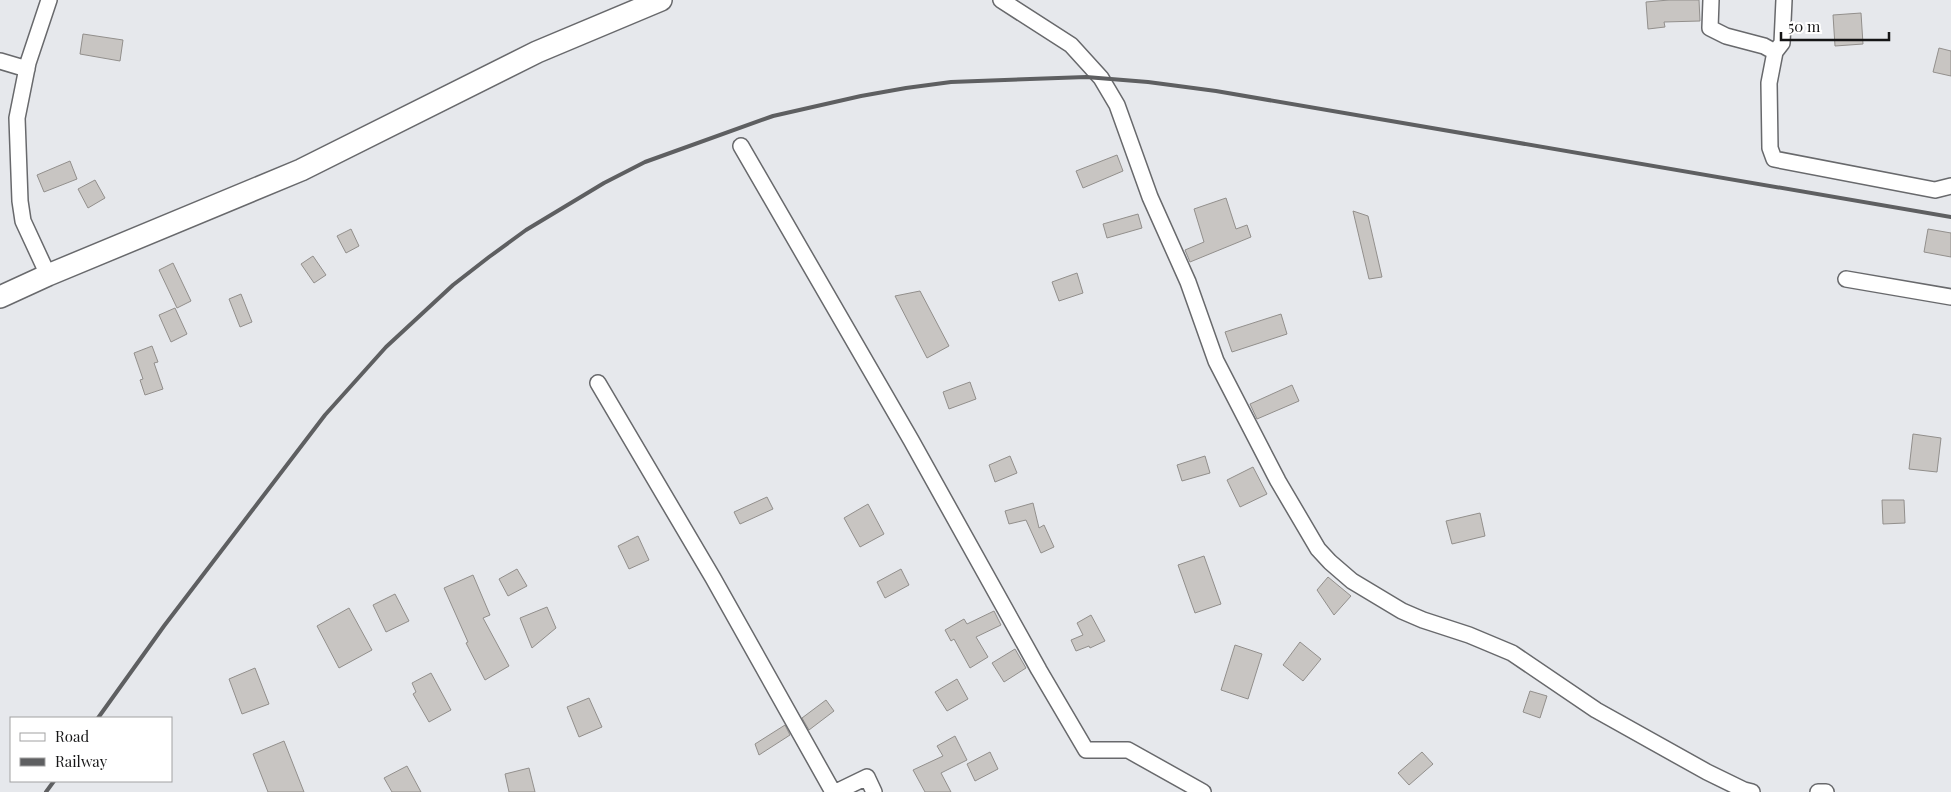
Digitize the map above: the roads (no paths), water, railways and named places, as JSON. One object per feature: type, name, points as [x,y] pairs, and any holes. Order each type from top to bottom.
[{"type":"main road","points":[[0,297],[48,275],[301,170],[537,52],[661,0]]},
{"type":"street","points":[[48,0],[27,69],[17,118],[20,201],[23,221],[48,275]]},
{"type":"street","points":[[1001,0],[1072,45],[1101,78],[1117,105],[1150,198],[1188,282],[1216,361],[1278,481],[1318,549],[1330,562],[1352,581],[1402,610],[1423,620],[1469,635],[1512,653],[1596,710],[1707,772],[1752,792]]},
{"type":"street","points":[[1711,0],[1710,28],[1726,36],[1764,46],[1775,52]]},
{"type":"street","points":[[1784,0],[1782,43],[1775,52],[1769,83],[1770,148],[1774,159],[1935,190],[1951,186]]},
{"type":"street","points":[[0,61],[27,69]]},
{"type":"street","points":[[740,146],[911,440],[1039,670],[1086,750],[1128,750],[1203,792]]},
{"type":"street","points":[[1846,280],[1951,297]]},
{"type":"street","points":[[598,383],[714,578],[835,792],[867,777],[874,792]]},
{"type":"street","points":[[1818,792],[1826,792]]},
{"type":"railway","points":[[99,717],[164,626],[325,415],[386,347],[453,285],[526,230],[604,183],[645,162],[773,116],[861,96],[951,82],[1086,77],[1148,82],[1216,91],[1951,217]]},
{"type":"railway","points":[[46,792],[53,782]]}]
